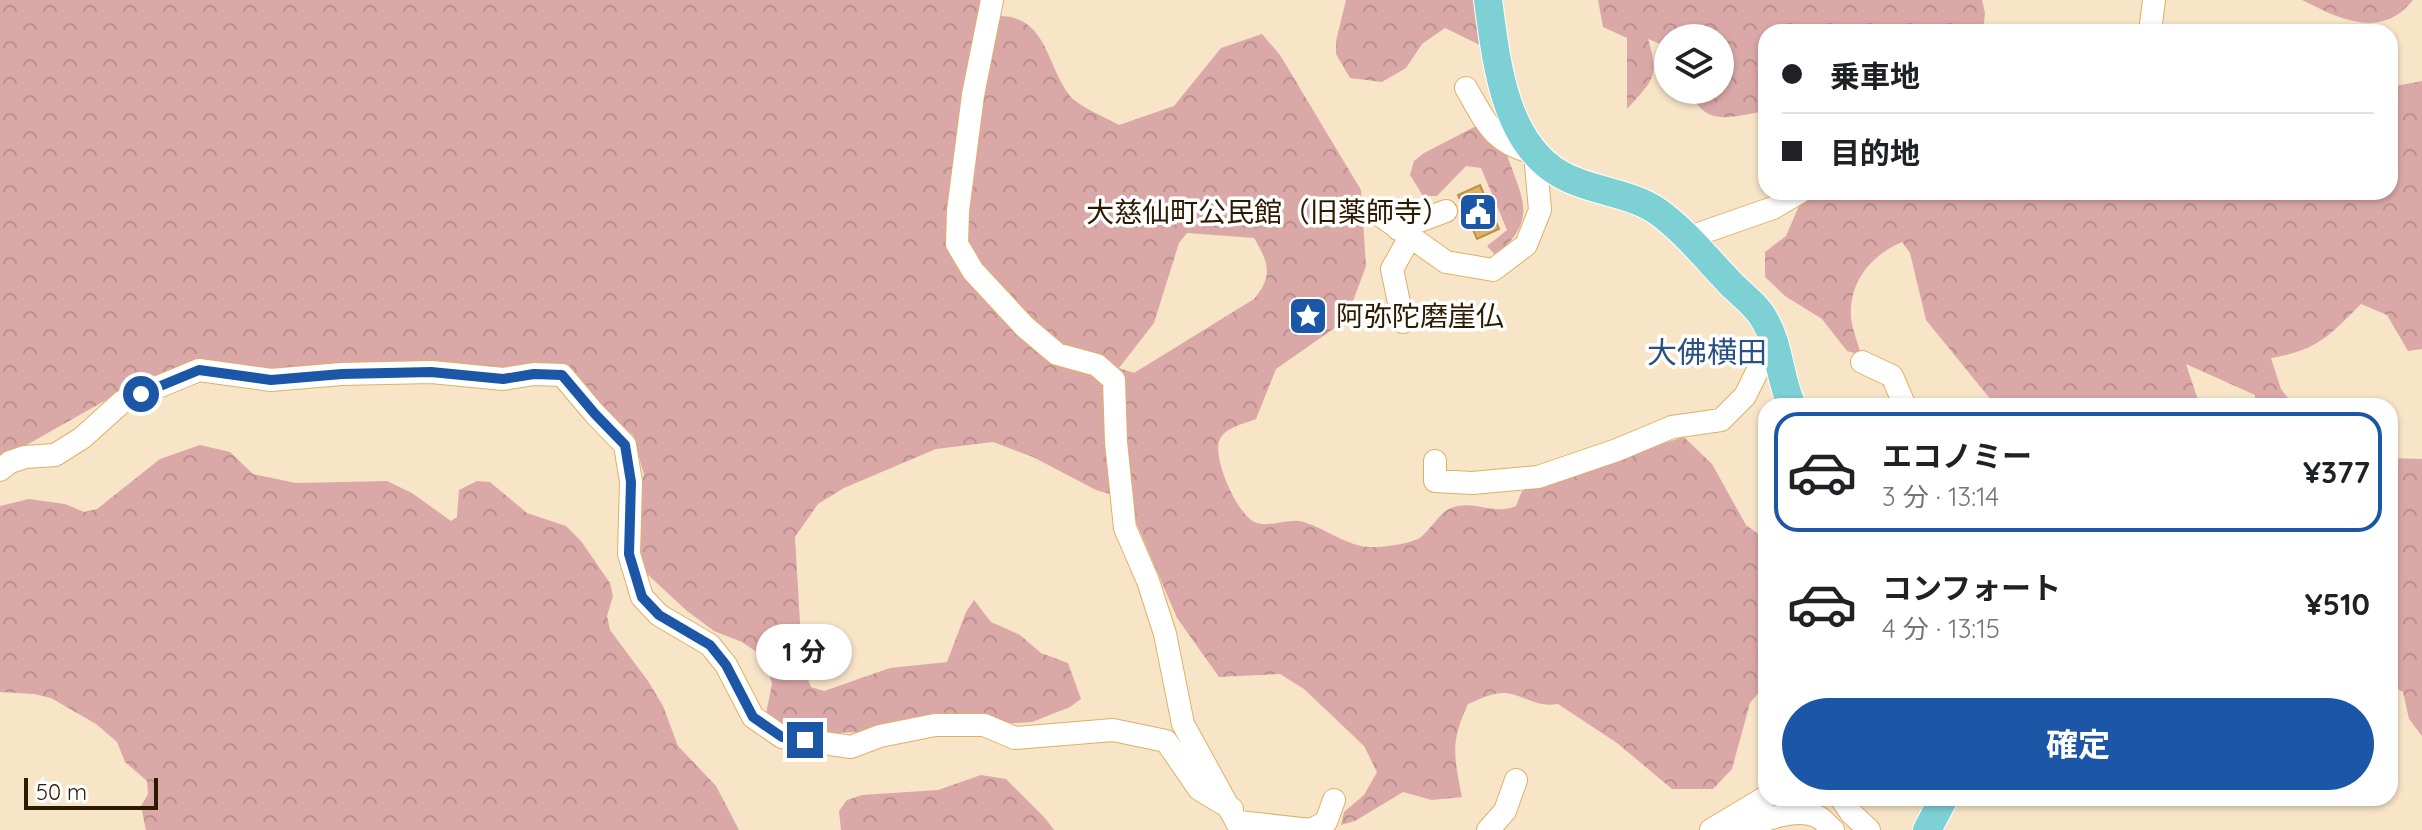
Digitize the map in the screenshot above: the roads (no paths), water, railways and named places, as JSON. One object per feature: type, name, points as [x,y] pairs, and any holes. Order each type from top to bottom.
[{"type":"main road","points":[[1488,0],[1496,56],[1514,119],[1535,153],[1561,175],[1656,210],[1687,238],[1764,317],[1790,398]]},
{"type":"main road","points":[[1927,830],[1940,806]]},
{"type":"street","points":[[992,0],[973,95],[958,211],[957,244],[973,271],[1025,327],[1057,354],[1097,365],[1114,380],[1116,442],[1125,528],[1148,581],[1165,634],[1183,724],[1240,824]]},
{"type":"street","points":[[2151,24],[2154,0]]},
{"type":"street","points":[[1377,213],[1446,262],[1493,270],[1526,245],[1540,210],[1535,153],[1513,149],[1489,128],[1466,88]]},
{"type":"street","points":[[1687,238],[1773,208],[1786,200]]},
{"type":"street","points":[[1403,322],[1392,269],[1404,233],[1446,211]]},
{"type":"street","points":[[1435,461],[1435,481],[1472,483],[1538,477],[1672,427],[1721,420],[1745,396],[1773,339]]},
{"type":"street","points":[[1862,362],[1892,376],[1902,398]]},
{"type":"street","points":[[0,470],[10,462],[25,457],[55,455],[82,438],[122,402],[199,370],[271,380],[342,374],[431,372],[503,379],[534,374],[562,375],[625,445],[631,482],[629,554],[642,597],[659,615],[710,645],[726,665],[753,717],[782,737],[851,747],[880,736],[935,725],[984,725],[1015,738],[1113,730],[1166,741],[1199,789],[1240,824],[1311,830],[1326,822],[1334,800]]},
{"type":"street","points":[[1488,830],[1505,811],[1516,780]]},
{"type":"street","points":[[1711,830],[1758,802]]},
{"type":"street","points":[[1846,806],[1869,830]]},
{"type":"street","points":[[1743,830],[1801,812],[1818,817],[1833,830]]},
{"type":"place","name":"大慈仙町公民館（旧薬師寺）","points":[[1478,212]]},
{"type":"place","name":"阿弥陀磨崖仏","points":[[1308,316]]},
{"type":"district","name":"大佛横田","points":[[1707,353]]}]
